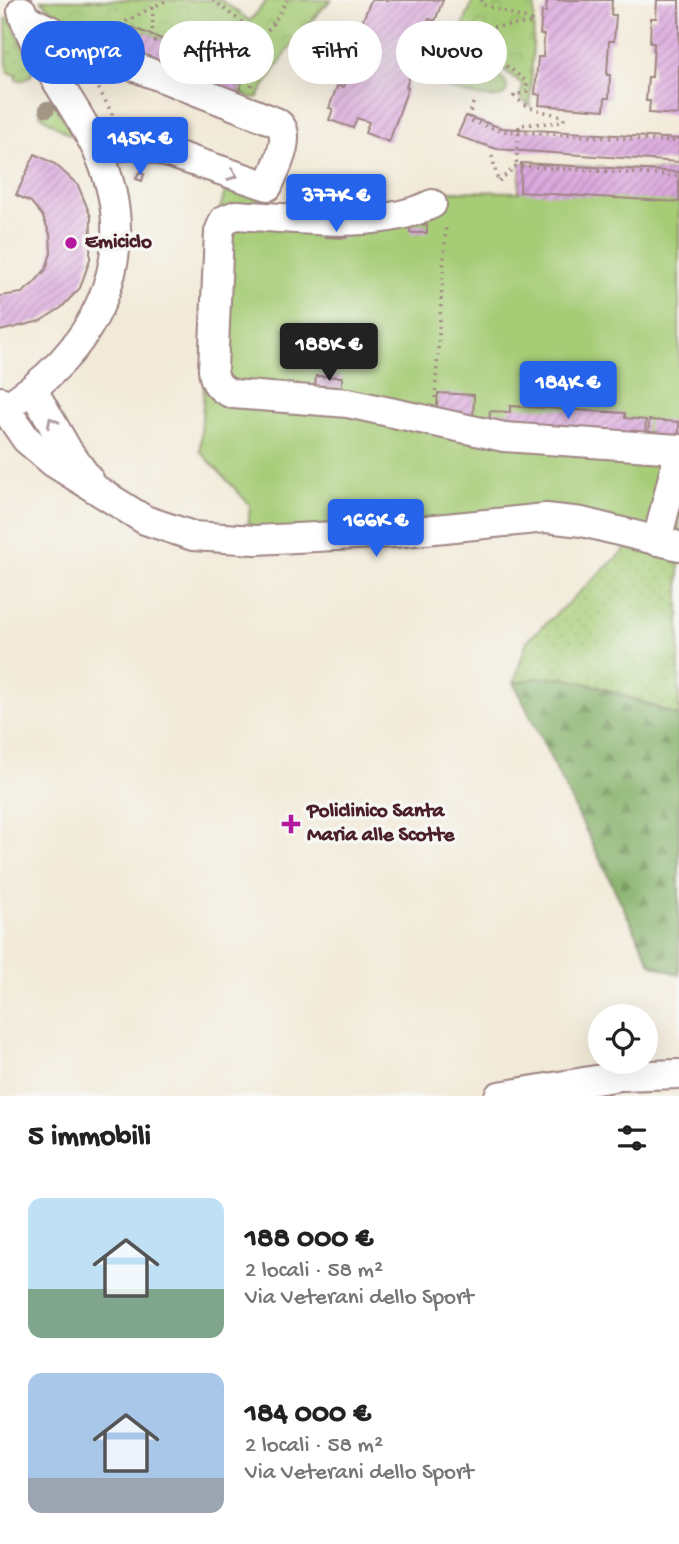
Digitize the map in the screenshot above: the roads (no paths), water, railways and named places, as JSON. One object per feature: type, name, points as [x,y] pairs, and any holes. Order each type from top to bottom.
[{"type":"street","points":[[21,9],[41,21]]},
{"type":"street","points":[[99,154],[127,143],[142,144],[268,186],[284,141],[283,128],[279,124],[145,72]]},
{"type":"street","points":[[58,84],[99,154],[108,181],[115,221],[114,251],[108,281],[96,315],[84,336],[60,366],[33,390],[2,406],[26,439],[45,457],[145,520],[177,532],[208,538],[257,540],[395,533],[546,518],[582,522],[668,543],[679,451],[492,435],[348,403],[233,394],[224,391],[215,382],[213,370],[219,232],[225,220],[236,215],[374,220],[439,210]]},
{"type":"street","points":[[33,390],[68,451],[100,492]]},
{"type":"street","points":[[499,1096],[620,1076],[679,1074]]},
{"type":"place","name":"Emiciclo","points":[[71,243]]},
{"type":"place","name":"Policlinico Santa Maria alle Scotte","points":[[291,824]]}]
